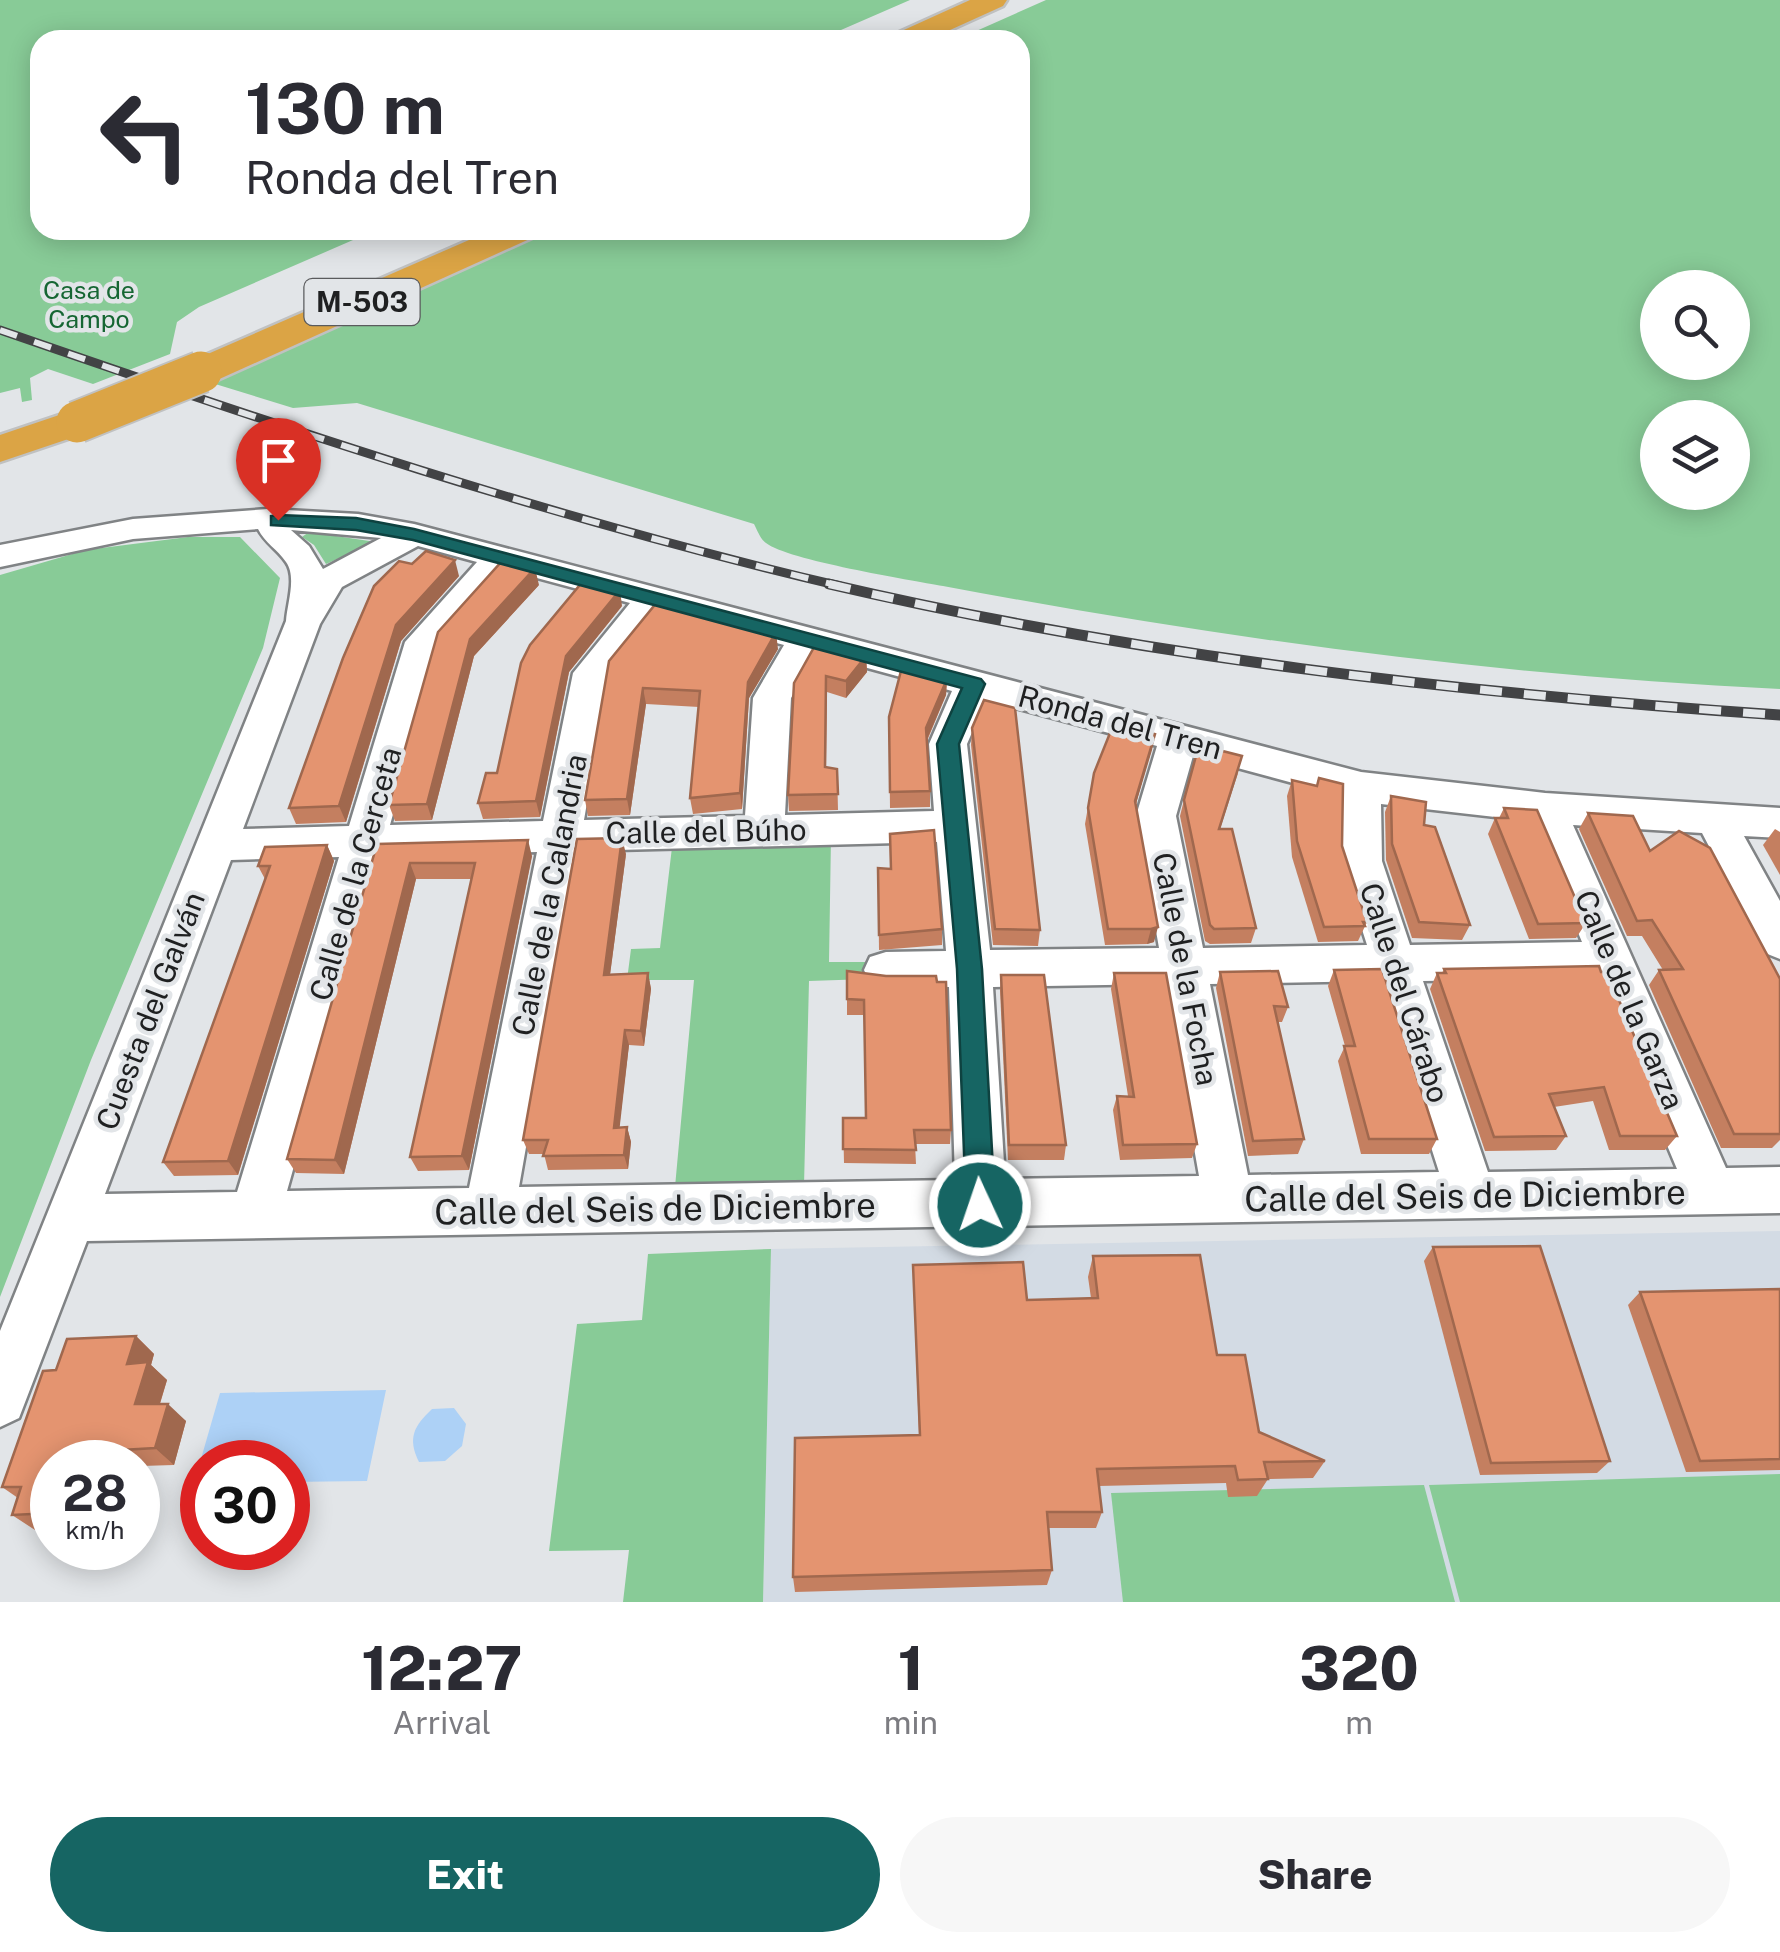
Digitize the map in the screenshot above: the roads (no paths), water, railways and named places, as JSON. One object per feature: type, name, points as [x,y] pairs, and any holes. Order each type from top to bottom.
[{"type":"highway","points":[[926,30],[993,0]]},
{"type":"highway","points":[[957,30],[1022,0]]},
{"type":"highway","name":"M-503","points":[[193,367],[463,240]]},
{"type":"highway","name":"M-503","points":[[0,449],[70,416],[498,240]]},
{"type":"highway","name":"M-503","points":[[0,430],[70,416]]},
{"type":"street","name":"Ronda del Tren","points":[[0,556],[60,540],[156,525],[278,520],[356,524],[414,534],[1361,788],[1545,808],[1780,824]]},
{"type":"street","name":"Cuesta del Galván","points":[[278,520],[276,536],[296,553],[307,572],[302,624]]},
{"type":"street","name":"Cuesta del Galván","points":[[0,1399],[302,624],[329,580],[414,534]]},
{"type":"street","name":"Calle de la Cerceta","points":[[255,1215],[423,642],[500,557]]},
{"type":"street","name":"Calle de la Calandria","points":[[490,1211],[590,673],[653,598]]},
{"type":"street","points":[[764,831],[772,698],[806,640]]},
{"type":"street","points":[[974,684],[948,744],[970,969],[980,1205]]},
{"type":"street","name":"Calle de la Focha","points":[[1178,739],[1156,816],[1228,1200]]},
{"type":"street","name":"Calle del Cárabo","points":[[1361,788],[1361,861],[1471,1196]]},
{"type":"street","name":"Calle de la Garza","points":[[1545,808],[1712,1192]]},
{"type":"street","points":[[1716,822],[1780,941]]},
{"type":"street","name":"Calle del Búho","points":[[216,845],[957,826]]},
{"type":"street","points":[[886,970],[1613,960]]},
{"type":"street","name":"Calle del Seis de Diciembre","points":[[70,1218],[1780,1190]]},
{"type":"water","points":[[386,1390],[367,1481],[310,1482],[310,1440],[206,1440],[220,1393]]},
{"type":"water","points":[[454,1408],[466,1424],[462,1446],[445,1461],[419,1462],[413,1446],[417,1427],[432,1409]]},
{"type":"railway","points":[[0,330],[312,436],[522,501],[840,586]]},
{"type":"railway","points":[[829,584],[1064,632],[1301,669],[1540,696],[1780,715]]},
{"type":"park label","name":"Casa de Campo","points":[[89,304]]}]
